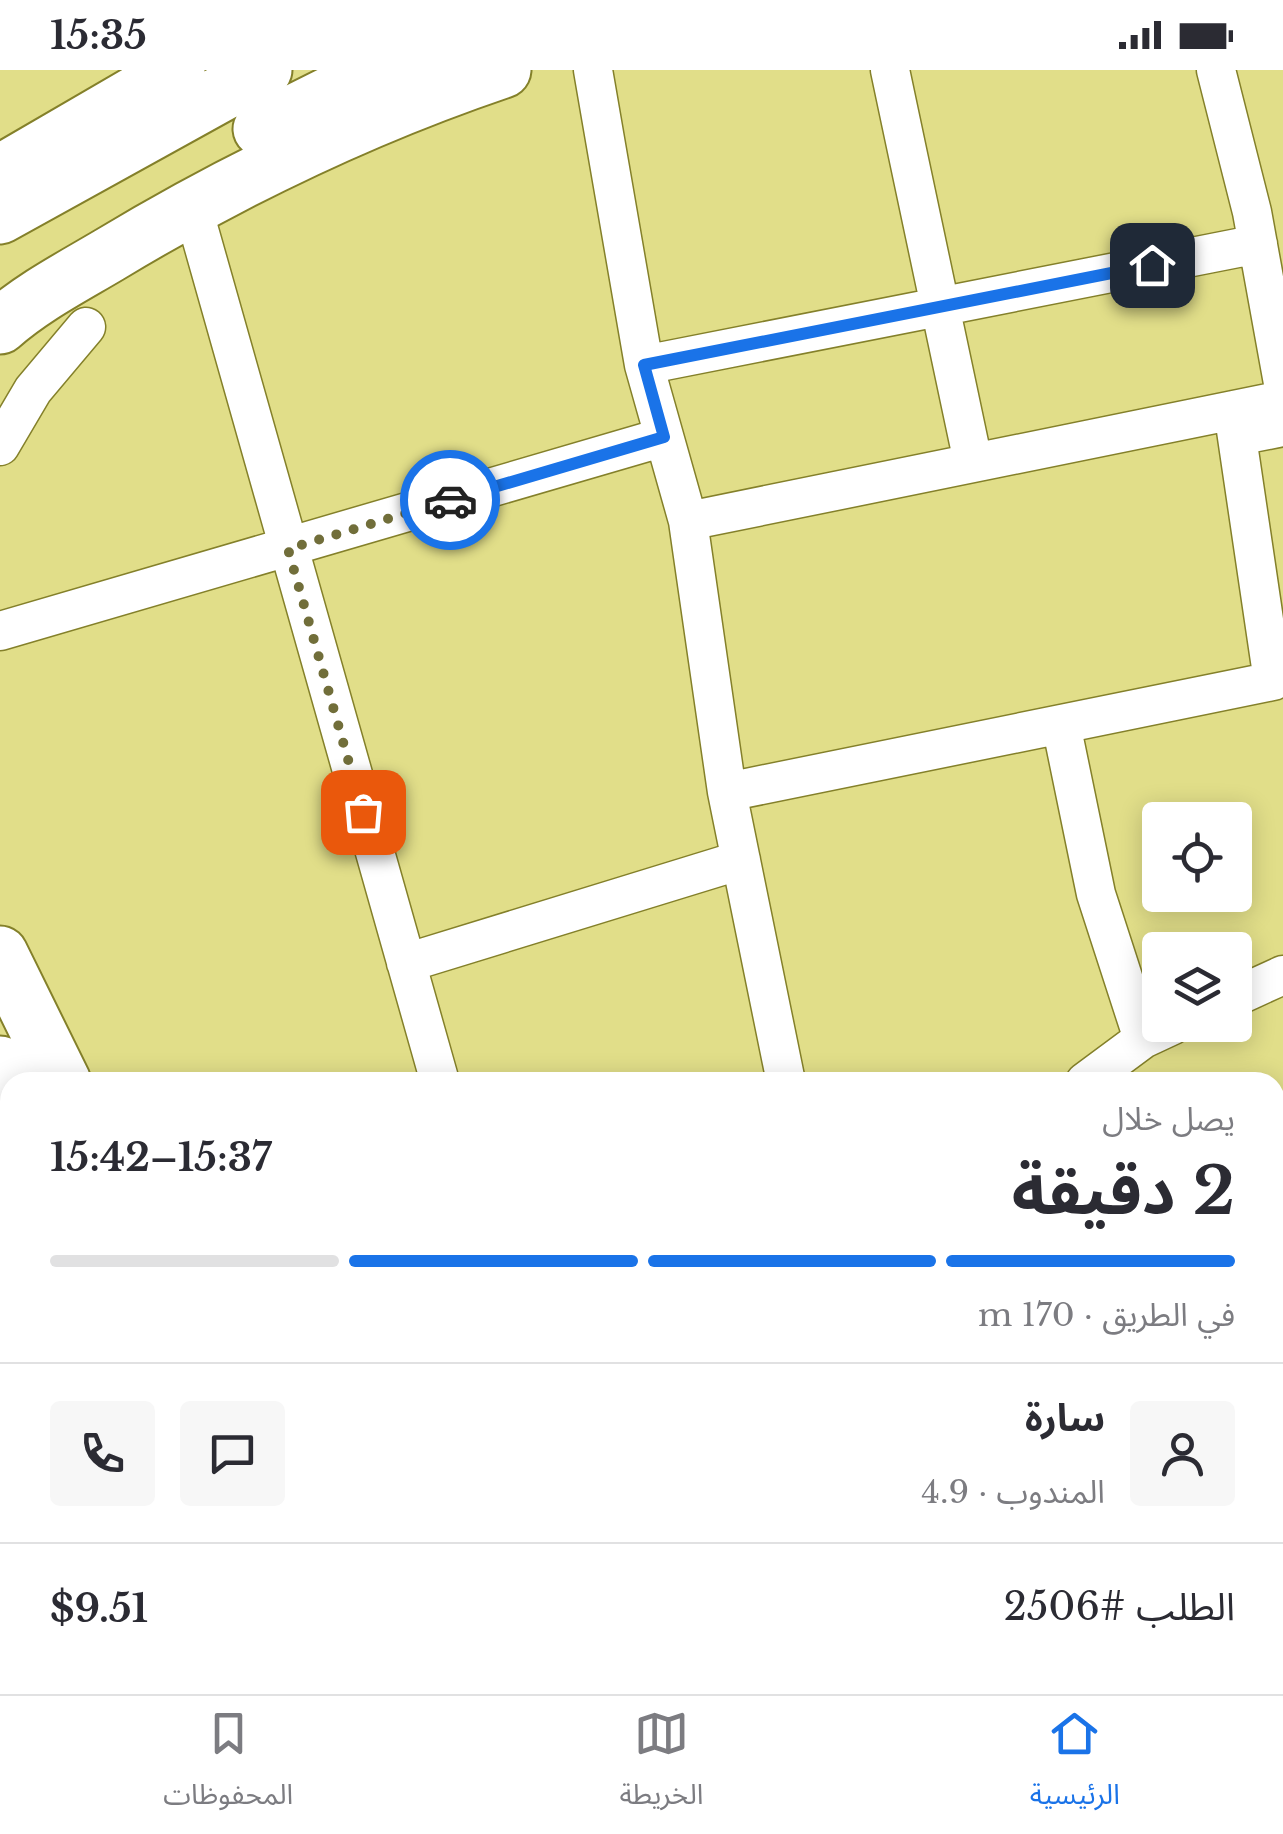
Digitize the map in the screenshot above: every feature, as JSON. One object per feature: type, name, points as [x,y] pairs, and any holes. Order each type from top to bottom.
[{"type":"main road","points":[[0,172],[177,70]]},
{"type":"main road","points":[[0,216],[264,70]]},
{"type":"main road","points":[[0,282],[152,183],[351,84],[395,70]]},
{"type":"main road","points":[[0,326],[44,293],[192,205],[413,101],[503,70]]},
{"type":"main road","points":[[0,954],[58,1072]]},
{"type":"street","points":[[593,70],[644,365],[688,521],[727,792],[784,1072]]},
{"type":"street","points":[[890,70],[973,462]]},
{"type":"street","points":[[1216,70],[1264,220],[1283,383]]},
{"type":"street","points":[[192,205],[437,1072]]},
{"type":"street","points":[[644,365],[940,306],[1264,220]]},
{"type":"street","points":[[0,446],[33,390],[86,327]]},
{"type":"street","points":[[1235,423],[1283,400]]},
{"type":"street","points":[[727,792],[1273,681],[1235,423]]},
{"type":"street","points":[[688,521],[973,462],[1235,423],[1283,428]]},
{"type":"street","points":[[0,631],[664,437]]},
{"type":"street","points":[[1062,724],[1096,894],[1142,996]]},
{"type":"street","points":[[406,963],[741,860]]},
{"type":"street","points":[[1252,989],[1283,975]]},
{"type":"street","points":[[1100,1072],[1143,1042]]},
{"type":"way so far","points":[[363,812],[288,549],[450,500]]},
{"type":"route","points":[[450,500],[664,437],[644,365],[1152,265]]}]
